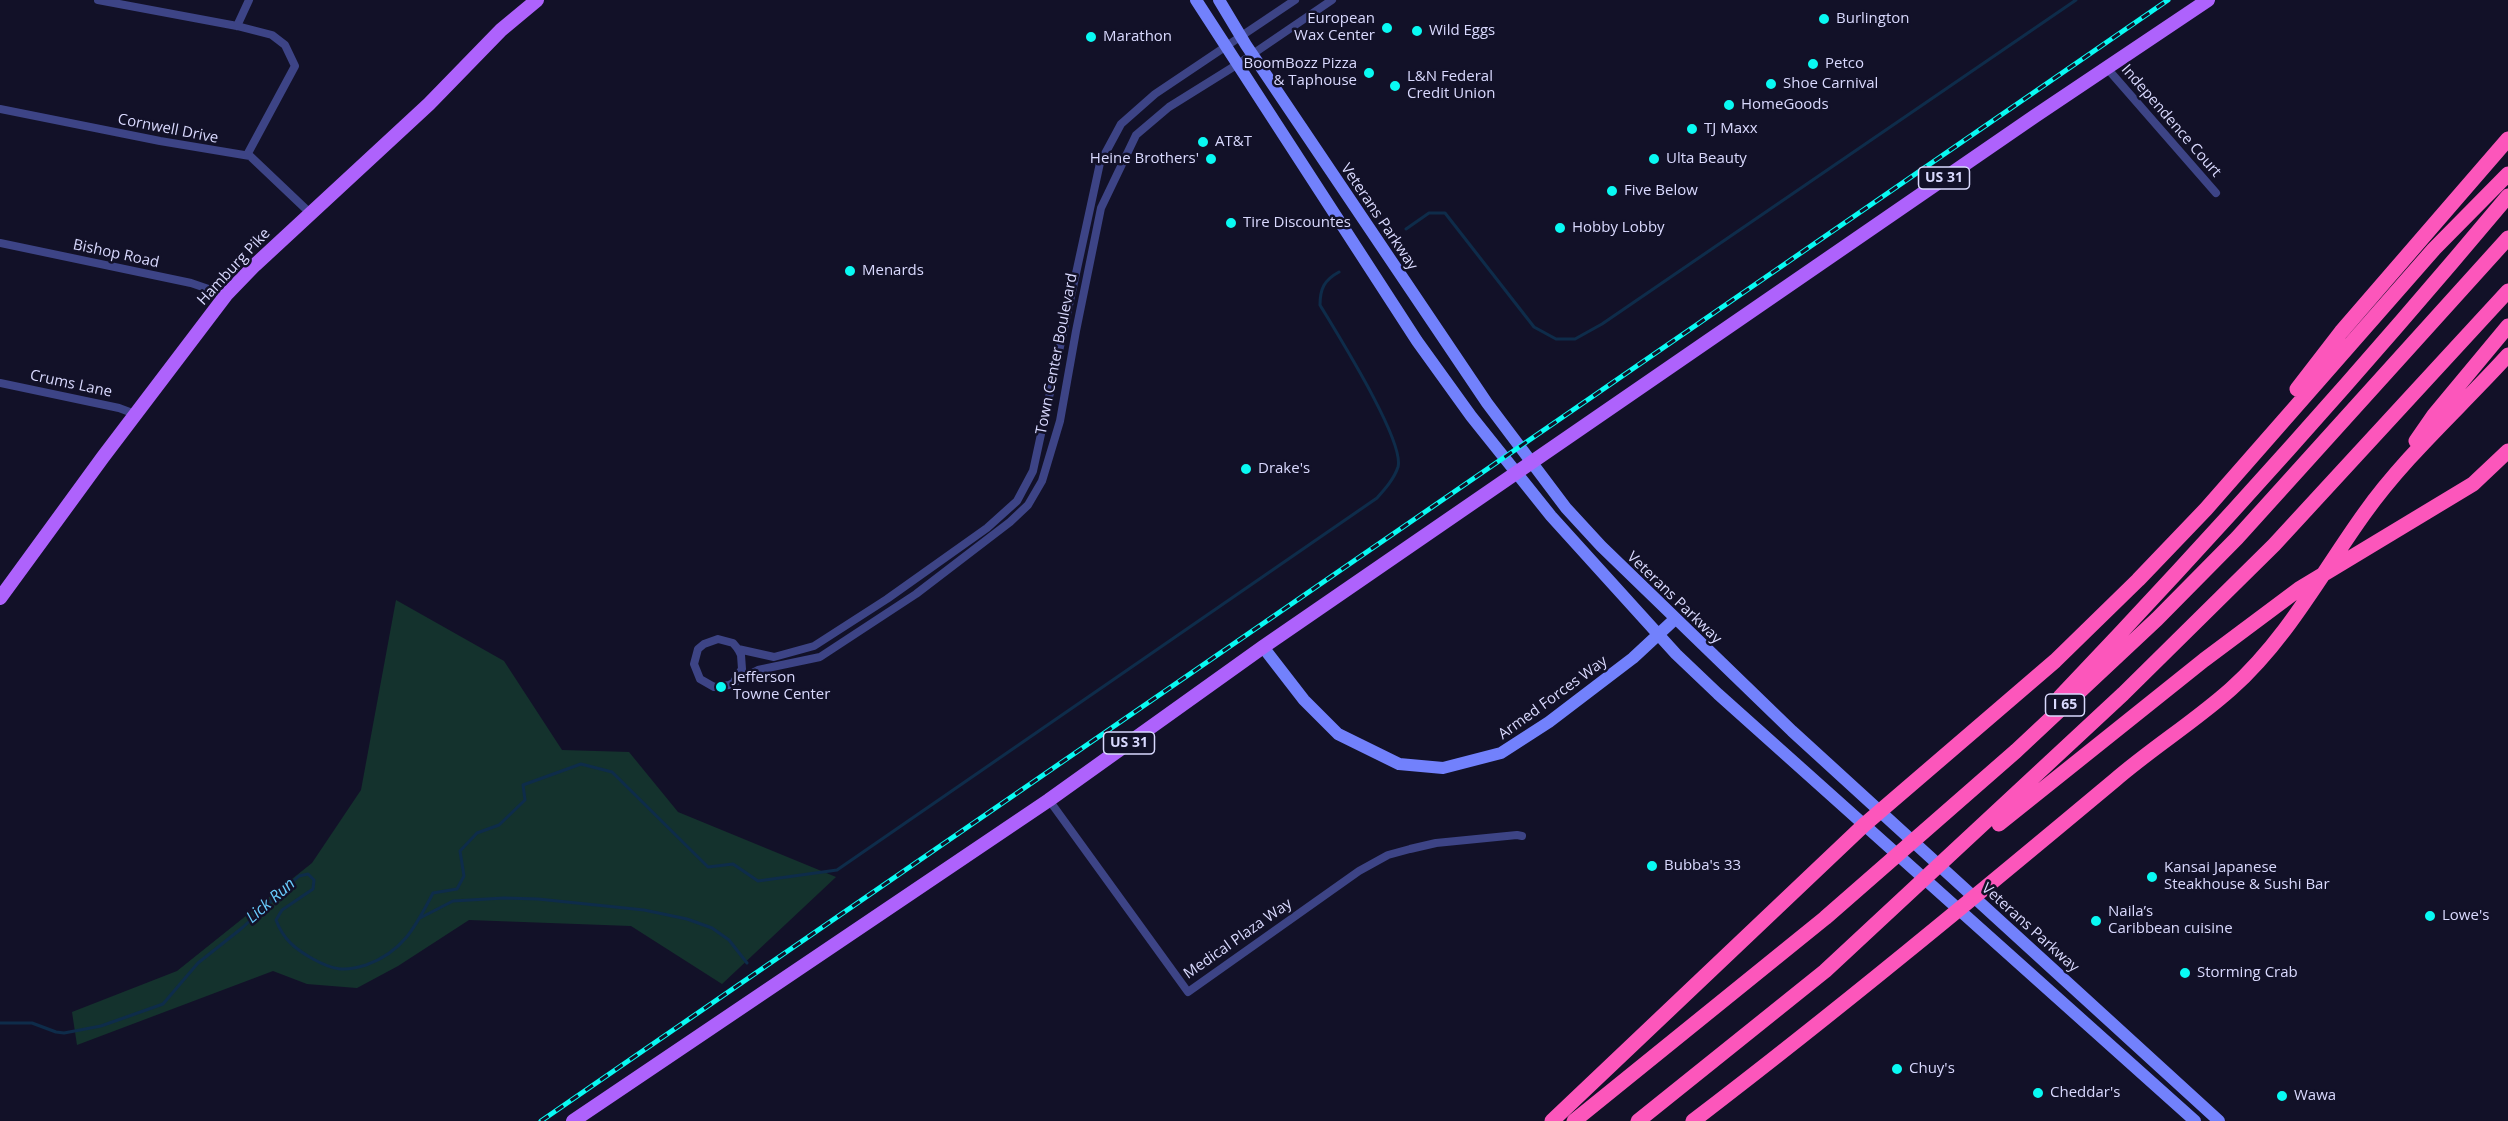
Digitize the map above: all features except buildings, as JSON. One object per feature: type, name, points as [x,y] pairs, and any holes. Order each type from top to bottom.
[{"type":"highway","points":[[2206,509],[2341,332],[2508,139]]},
{"type":"highway","points":[[1552,1121],[2055,661],[2138,580],[2206,509],[2434,249],[2508,174]]},
{"type":"highway","points":[[1974,788],[2163,589],[2355,377],[2508,196]]},
{"type":"highway","name":"I 65","points":[[1574,1121],[1825,918],[1974,788],[2157,619],[2237,538],[2508,238]]},
{"type":"highway","name":"I 65","points":[[1638,1121],[1825,971],[2115,702],[2274,545],[2508,291]]},
{"type":"highway","points":[[1693,1121],[1817,1026],[1970,895],[2231,690],[2272,647],[2300,611],[2364,514],[2434,415],[2508,326]]},
{"type":"highway","points":[[2389,481],[2508,355]]},
{"type":"highway","points":[[1905,899],[2232,638],[2299,589],[2473,484],[2508,451]]},
{"type":"main road","name":"Hamburg Pike","points":[[0,598],[135,414],[226,296],[310,213],[429,104],[501,30],[537,0]]},
{"type":"main road","points":[[1196,0],[1417,341],[1471,416],[1551,516],[1658,634],[1718,694],[2194,1121]]},
{"type":"main road","name":"Veterans Parkway","points":[[1219,0],[1252,54],[1487,403],[1566,508],[1675,619],[1970,895],[2219,1121]]},
{"type":"main road","name":"US 31","points":[[573,1121],[1049,800],[1263,647],[2106,67],[2208,0]]},
{"type":"main road","name":"Armed Forces Way","points":[[1263,647],[1304,700],[1338,734],[1399,764],[1443,768],[1501,753],[1549,722],[1634,658],[1675,619]]},
{"type":"street","points":[[98,0],[237,26],[272,35],[285,45],[295,66],[247,155],[310,213]]},
{"type":"street","points":[[237,26],[249,0]]},
{"type":"street","points":[[1241,37],[1295,0]]},
{"type":"street","points":[[1252,54],[1332,0]]},
{"type":"street","name":"Town Center Boulevard","points":[[738,649],[774,657],[814,645],[887,599],[987,528],[1017,501],[1036,461],[1100,163],[1121,124],[1155,94],[1241,37]]},
{"type":"street","name":"Town Center Boulevard","points":[[735,680],[758,670],[820,657],[916,594],[1010,522],[1028,505],[1042,481],[1060,421],[1101,208],[1136,135],[1169,107],[1252,54]]},
{"type":"street","name":"Independence Court","points":[[2106,67],[2216,193]]},
{"type":"street","name":"Cornwell Drive","points":[[0,109],[210,151],[247,155]]},
{"type":"street","name":"Bishop Road","points":[[0,243],[191,283],[226,296]]},
{"type":"street","name":"Crums Lane","points":[[0,383],[119,408],[135,414]]},
{"type":"street","points":[[710,640],[726,640],[738,649],[742,669],[735,680],[721,687],[714,687],[700,679],[694,664],[698,649],[710,640]]},
{"type":"street","name":"Medical Plaza Way","points":[[1049,800],[1188,992],[1359,871],[1388,855],[1436,843],[1522,836]]},
{"type":"green space","points":[[396,600],[504,661],[562,750],[629,752],[678,812],[836,877],[722,984],[631,926],[469,920],[398,966],[357,988],[307,984],[273,971],[77,1045],[72,1012],[177,971],[312,863],[361,790]]},
{"type":"waterway","points":[[1406,229],[1429,213],[1445,213],[1534,327],[1556,339],[1575,339],[1602,324],[2076,0]]},
{"type":"waterway","name":"Lick Run","points":[[0,1023],[32,1023],[64,1033],[101,1026],[163,1004],[198,963],[242,928],[299,876],[308,874],[314,880],[313,889],[282,910],[276,920],[286,938],[307,955],[333,968],[351,969],[379,960],[390,953],[407,936],[433,893],[457,889],[464,876],[460,851],[477,833],[499,825],[525,800],[523,785],[581,764],[612,772],[708,867],[733,864],[758,881],[837,870],[1377,498],[1383,491],[1392,480],[1398,467],[1397,454],[1391,435],[1368,386],[1320,305],[1324,286],[1339,272]]},
{"type":"waterway","points":[[420,918],[453,901],[504,898],[538,899],[644,910],[687,919],[712,928],[729,940],[747,963]]},
{"type":"railway","points":[[541,1121],[2168,0]]},
{"type":"place","name":"Burlington","points":[[1824,19]]},
{"type":"place","name":"European Wax Center","points":[[1387,28]]},
{"type":"place","name":"Wild Eggs","points":[[1417,31]]},
{"type":"place","name":"Marathon","points":[[1091,37]]},
{"type":"place","name":"Petco","points":[[1813,64]]},
{"type":"place","name":"BoomBozz Pizza & Taphouse","points":[[1369,73]]},
{"type":"place","name":"Shoe Carnival","points":[[1771,84]]},
{"type":"place","name":"L&N Federal Credit Union","points":[[1395,86]]},
{"type":"place","name":"HomeGoods","points":[[1729,105]]},
{"type":"place","name":"TJ Maxx","points":[[1692,129]]},
{"type":"place","name":"AT&T","points":[[1203,142]]},
{"type":"place","name":"Heine Brothers'","points":[[1211,159]]},
{"type":"place","name":"Ulta Beauty","points":[[1654,159]]},
{"type":"place","name":"Five Below","points":[[1612,191]]},
{"type":"place","name":"Tire Discountes","points":[[1231,223]]},
{"type":"place","name":"Hobby Lobby","points":[[1560,228]]},
{"type":"place","name":"Menards","points":[[850,271]]},
{"type":"place","name":"Drake's","points":[[1246,469]]},
{"type":"place","name":"Jefferson Towne Center","points":[[721,687]]},
{"type":"place","name":"Bubba's 33","points":[[1652,866]]},
{"type":"place","name":"Kansai Japanese Steakhouse & Sushi Bar","points":[[2152,877]]},
{"type":"place","name":"Lowe's","points":[[2430,916]]},
{"type":"place","name":"Naila’s Caribbean cuisine","points":[[2096,921]]},
{"type":"place","name":"Storming Crab","points":[[2185,973]]},
{"type":"place","name":"Chuy's","points":[[1897,1069]]},
{"type":"place","name":"Cheddar's","points":[[2038,1093]]},
{"type":"place","name":"Wawa","points":[[2282,1096]]}]
